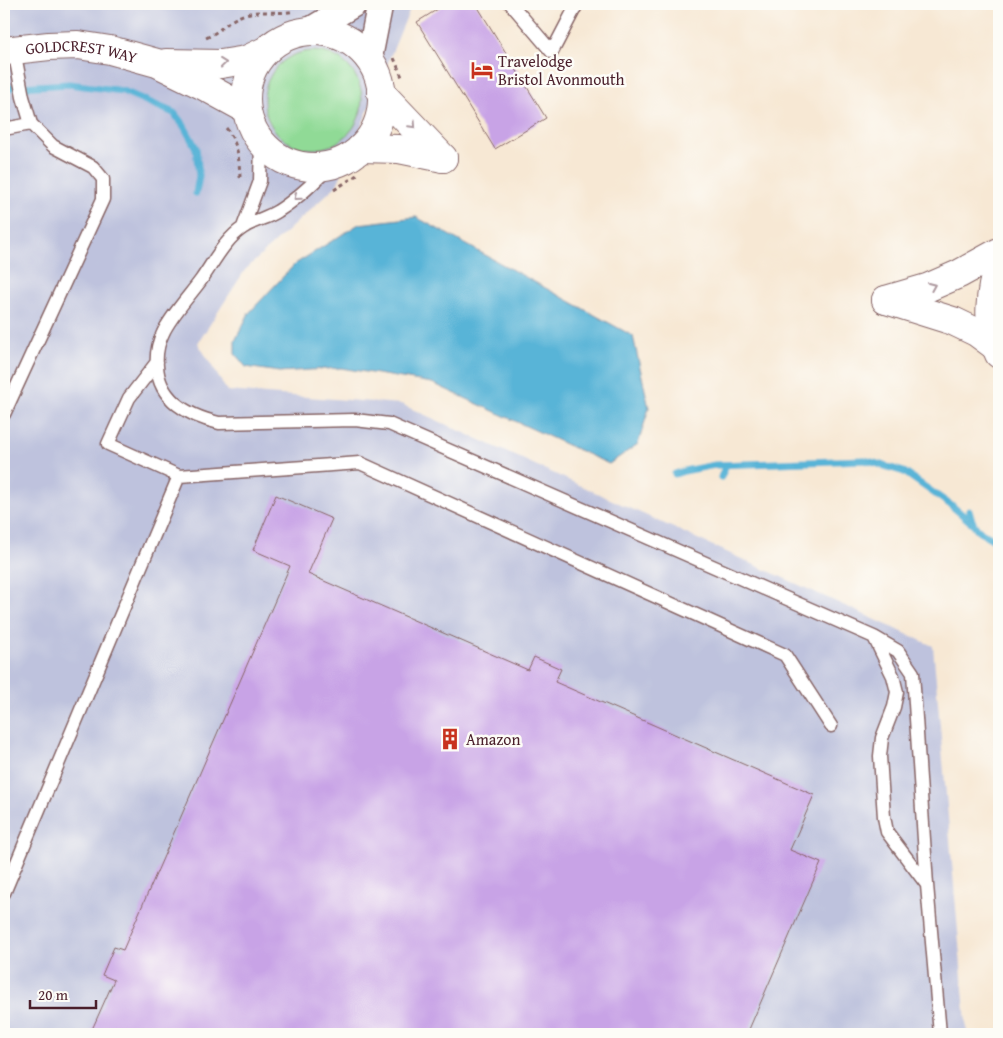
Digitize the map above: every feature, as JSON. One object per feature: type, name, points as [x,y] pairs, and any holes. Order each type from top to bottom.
[{"type":"street","points":[[354,4],[302,21],[266,51],[253,68],[246,88],[246,109],[251,127],[261,142],[276,156],[294,164],[314,167],[333,177],[348,158],[364,159],[399,149],[443,158],[394,88],[377,75],[381,55],[380,4]]},
{"type":"street","points":[[302,21],[381,55]]},
{"type":"street","name":"GOLDCREST WAY","points":[[9,50],[78,45],[110,50],[156,63],[246,109]]},
{"type":"street","name":"GOLDCREST WAY","points":[[156,63],[221,64],[246,60],[266,51]]},
{"type":"street","points":[[364,159],[380,112],[394,88]]},
{"type":"street","points":[[997,350],[976,332],[953,320],[886,300],[927,288],[959,274],[999,252]]},
{"type":"street","points":[[997,350],[990,316],[993,281],[999,262]]},
{"type":"lane","points":[[511,4],[552,52],[577,4]]},
{"type":"lane","points":[[4,414],[103,199],[103,179],[93,167],[53,146],[32,124],[23,97],[19,76],[9,50]]},
{"type":"lane","points":[[4,129],[32,124]]},
{"type":"lane","points":[[243,227],[260,181],[261,142]]},
{"type":"lane","points":[[333,177],[277,212],[243,227],[220,251],[163,332],[157,348],[158,379],[168,398],[180,407],[206,420],[219,423],[355,420],[389,424],[874,637],[898,651],[913,673],[927,885],[940,1034]]},
{"type":"lane","points":[[156,362],[129,398],[108,444],[179,476],[360,463],[785,656],[831,726]]},
{"type":"lane","points":[[4,893],[179,476]]},
{"type":"lane","points":[[874,637],[891,670],[897,692],[894,707],[882,738],[880,756],[884,817],[887,832],[927,885]]},
{"type":"path","points":[[203,40],[216,34],[233,18],[248,13],[288,12],[302,21]]},
{"type":"path","points":[[381,55],[397,68],[394,88]]},
{"type":"path","points":[[222,122],[232,135],[239,156],[240,177]]},
{"type":"path","points":[[333,177],[358,173],[364,159]]},
{"type":"shaded area","points":[[4,4],[412,4],[337,185],[245,270],[198,343],[227,391],[401,404],[933,646],[967,1034],[4,1034]]},
{"type":"green space","points":[[313,51],[332,55],[348,65],[358,81],[362,100],[358,119],[348,135],[332,145],[313,149],[294,145],[278,135],[268,119],[264,100],[268,81],[278,65],[294,55]]},
{"type":"water","points":[[416,217],[633,336],[649,408],[638,444],[609,464],[432,383],[341,368],[279,372],[246,367],[235,354],[235,341],[249,313],[295,264],[359,224]]},
{"type":"building","name":"Travelodge Bristol Avonmouth","points":[[446,4],[476,4],[546,118],[495,149],[417,22]]},
{"type":"building","name":"Amazon","points":[[276,495],[332,519],[308,574],[528,670],[534,657],[561,669],[555,682],[814,795],[790,850],[821,863],[747,1034],[90,1034],[114,980],[102,975],[114,947],[123,950],[290,566],[253,550]]},
{"type":"waterway","points":[[4,88],[69,84],[123,91],[174,113],[184,126],[196,148],[199,176],[196,193]]},
{"type":"waterway","points":[[675,474],[715,465],[865,460],[904,472],[952,506],[972,523]]},
{"type":"waterway","points":[[721,477],[726,465]]},
{"type":"waterway","points":[[969,511],[976,528],[999,543]]},
{"type":"place","name":"Travelodge Bristol Avonmouth","points":[[482,70]]},
{"type":"place","name":"Amazon","points":[[450,739]]}]
